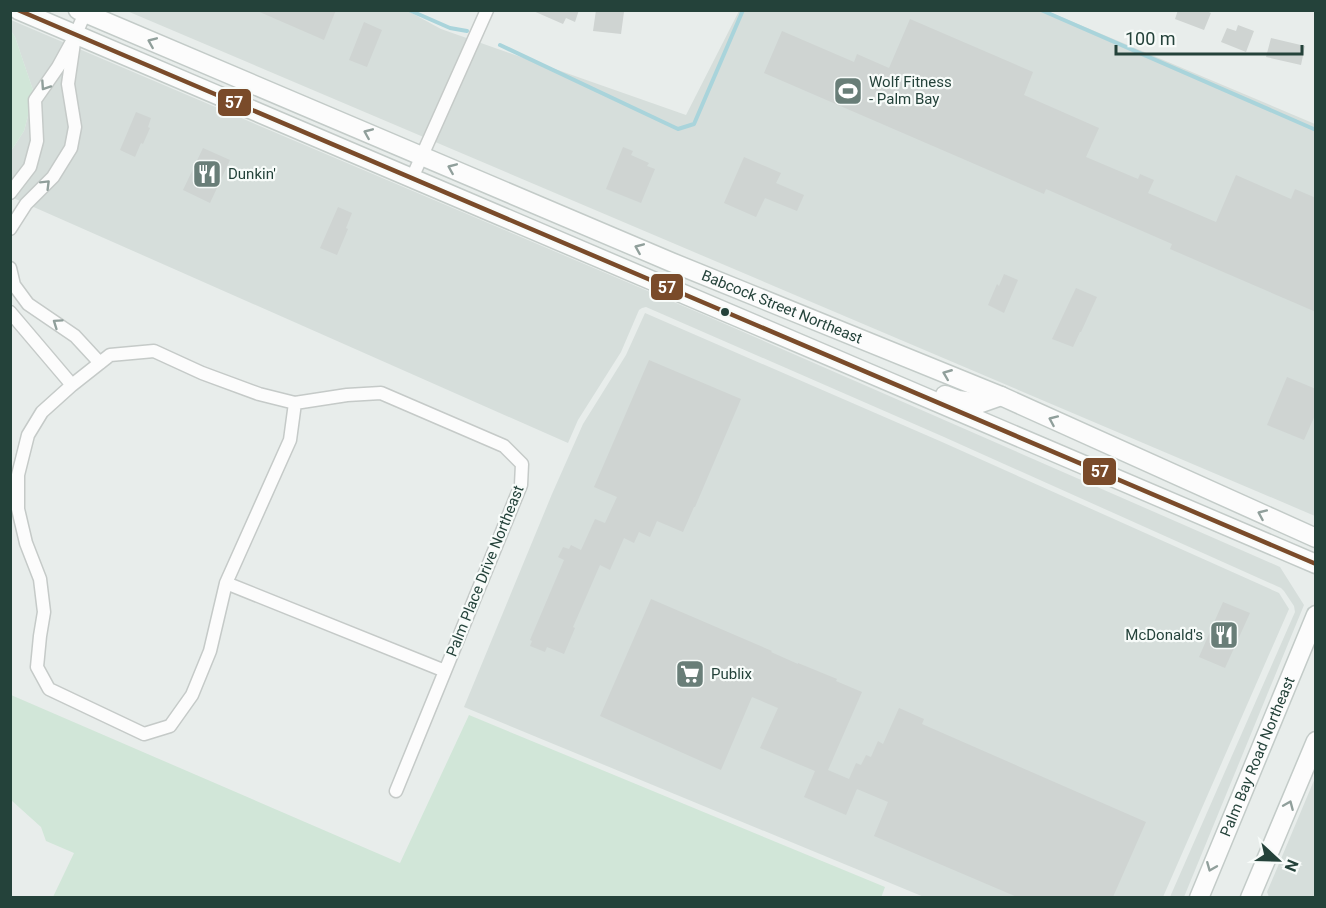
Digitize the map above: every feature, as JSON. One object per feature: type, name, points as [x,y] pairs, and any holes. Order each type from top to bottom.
[{"type":"main road","name":"Babcock Street Northeast","points":[[18,10],[1316,564]]},
{"type":"main road","name":"Babcock Street Northeast","points":[[81,12],[678,265],[1001,396],[1316,538]]},
{"type":"main road","points":[[613,264],[625,264],[657,274],[672,270],[678,265]]},
{"type":"main road","points":[[680,292],[700,287],[745,305],[771,302]]},
{"type":"main road","points":[[877,376],[911,381],[958,400],[981,403],[1001,396]]},
{"type":"main road","name":"Palm Bay Road Northeast","points":[[1199,897],[1316,615]]},
{"type":"main road","points":[[1250,897],[1316,741]]},
{"type":"street","points":[[412,178],[487,10]]},
{"type":"street","points":[[10,230],[26,204],[53,177],[71,148],[75,127],[69,84],[75,36],[81,12]]},
{"type":"street","points":[[10,193],[30,167],[37,141],[35,100],[58,67],[75,36]]},
{"type":"street","points":[[10,268],[14,285],[28,304],[75,336],[100,363]]},
{"type":"street","points":[[10,312],[72,385]]},
{"type":"street","name":"Palm Place Drive Northeast","points":[[296,403],[290,440],[226,582],[210,651],[192,695],[170,726],[144,734],[49,689],[37,667],[44,612],[40,579],[26,543],[18,508],[18,475],[28,435],[42,412],[72,385],[110,355],[154,351],[202,373],[259,394],[296,403],[348,395],[381,393],[504,446],[522,464],[521,485],[396,791]]},
{"type":"street","name":"Palm Place Drive Northeast","points":[[226,582],[445,671]]},
{"type":"shaded area","points":[[127,11],[408,11],[441,29],[686,115],[739,11],[1047,11],[1315,124],[1315,516]]},
{"type":"shaded area","points":[[11,20],[709,317],[1280,567],[1304,605],[1184,897],[1170,897],[1295,612],[1294,606],[1281,588],[646,307],[639,310],[621,352],[578,420],[568,443],[11,197],[11,151],[24,131],[34,93],[11,31]]},
{"type":"shaded area","points":[[645,313],[942,442],[1279,593],[1289,609],[1163,897],[924,897],[464,707],[583,424],[626,355]]},
{"type":"shaded area","points":[[1315,778],[1315,897],[1269,897],[1267,892]]},
{"type":"green space","points":[[11,31],[34,93],[24,131],[11,151]]},
{"type":"green space","points":[[11,695],[400,863],[469,715],[885,887],[881,898],[53,897],[74,853],[46,841],[41,827],[11,800]]},
{"type":"building","points":[[255,10],[336,10],[324,40]]},
{"type":"building","points":[[531,10],[579,10],[575,22],[566,18],[563,24]]},
{"type":"building","points":[[596,10],[624,12],[621,34],[593,31]]},
{"type":"building","points":[[1178,10],[1205,10],[1211,13],[1204,30],[1175,19]]},
{"type":"building","points":[[910,19],[1033,72],[1024,95],[1099,128],[1086,157],[1138,179],[1140,174],[1154,180],[1148,193],[1216,222],[1236,175],[1291,199],[1295,189],[1316,198],[1316,312],[1170,249],[1172,244],[1046,189],[1044,194],[764,73],[782,31],[854,62],[857,54],[889,68]]},
{"type":"building","points":[[364,22],[382,30],[367,67],[349,60]]},
{"type":"building","points":[[1238,25],[1254,31],[1246,52],[1221,42],[1227,28],[1236,31]]},
{"type":"building","points":[[1271,38],[1305,46],[1301,65],[1266,57]]},
{"type":"building","points":[[136,112],[151,118],[148,127],[150,128],[135,157],[120,150]]},
{"type":"building","points":[[623,147],[633,151],[631,155],[649,163],[647,166],[655,169],[641,203],[606,189]]},
{"type":"building","name":"Dunkin'","points":[[203,148],[230,160],[210,203],[183,190]]},
{"type":"building","points":[[744,157],[781,173],[776,183],[804,195],[797,211],[765,198],[756,217],[724,203]]},
{"type":"building","points":[[338,207],[352,213],[337,255],[320,248]]},
{"type":"building","points":[[1004,274],[1018,280],[1004,313],[988,305]]},
{"type":"building","points":[[1076,288],[1097,297],[1073,347],[1052,339]]},
{"type":"building","points":[[649,360],[741,399],[683,532],[657,521],[650,537],[639,532],[634,543],[624,538],[610,570],[600,565],[564,654],[547,647],[545,652],[530,646],[532,641],[530,640],[564,560],[558,557],[563,547],[569,549],[571,545],[581,550],[595,519],[605,523],[617,497],[594,487]]},
{"type":"building","points":[[1287,377],[1316,389],[1316,413],[1304,440],[1267,425]]},
{"type":"building","points":[[651,599],[837,679],[836,681],[862,692],[828,770],[849,779],[856,763],[861,765],[866,755],[871,757],[878,741],[883,744],[899,708],[924,719],[922,724],[1146,822],[1113,897],[1017,897],[874,836],[888,802],[857,789],[846,815],[804,797],[815,771],[760,748],[778,708],[752,697],[721,770],[600,716]]},
{"type":"building","name":"McDonald's","points":[[1223,602],[1250,613],[1225,668],[1199,657]]},
{"type":"waterway","points":[[409,10],[450,28],[467,31]]},
{"type":"waterway","points":[[500,45],[678,129],[694,124],[743,10]]},
{"type":"waterway","points":[[1041,10],[1316,130]]},
{"type":"transit line","name":"57","points":[[18,10],[1316,564]]},
{"type":"place","name":"Wolf Fitness - Palm Bay","points":[[848,91]]},
{"type":"place","name":"Dunkin'","points":[[207,174]]},
{"type":"place","name":"McDonald's","points":[[1224,635]]},
{"type":"place","name":"Publix","points":[[690,674]]}]
